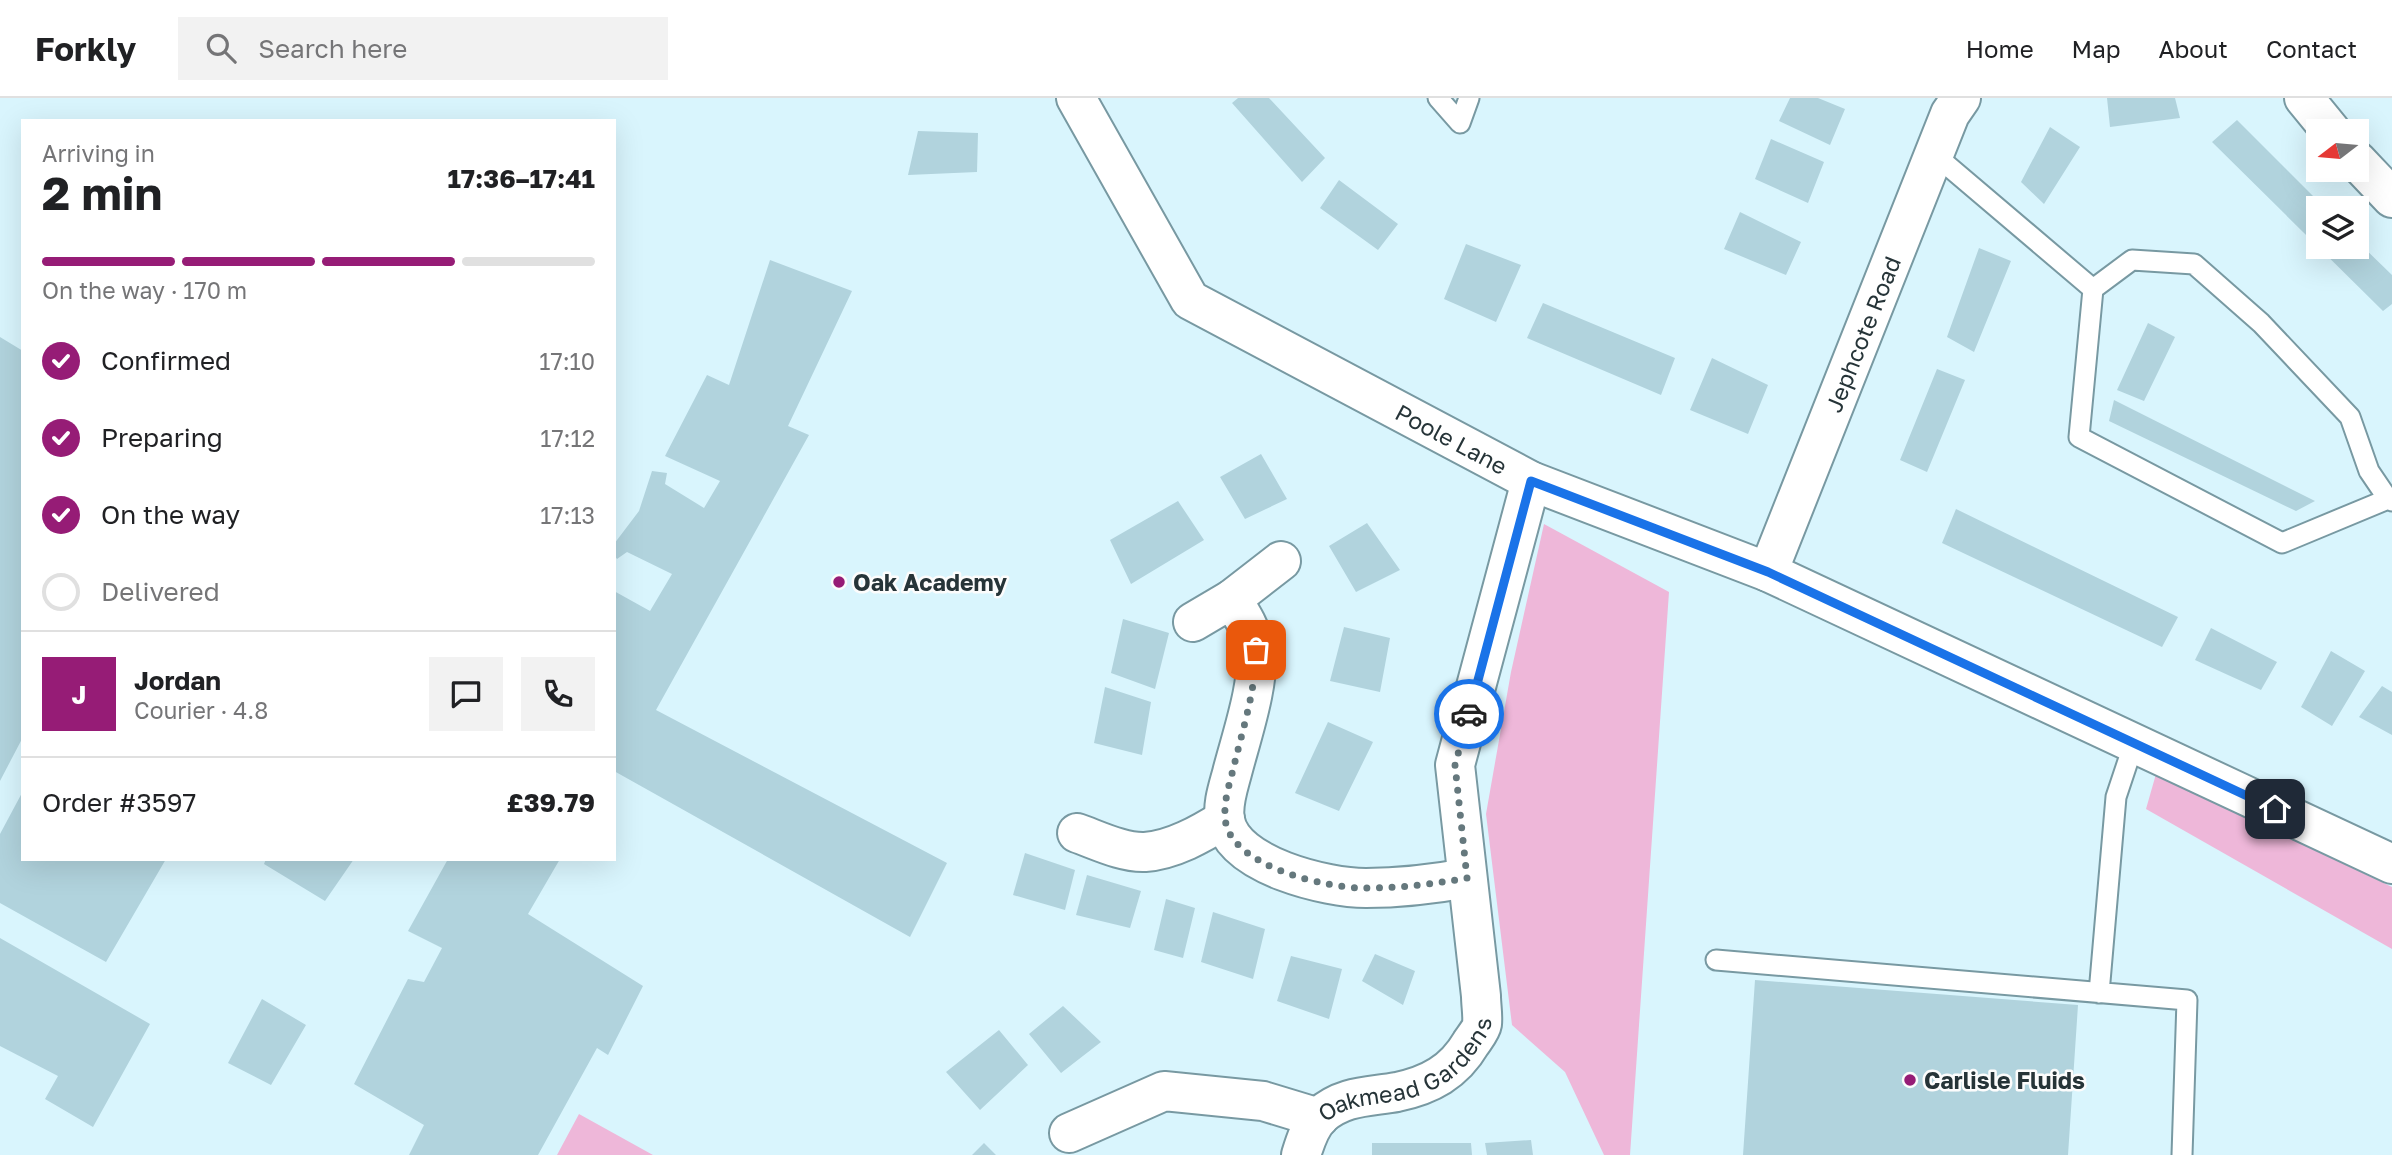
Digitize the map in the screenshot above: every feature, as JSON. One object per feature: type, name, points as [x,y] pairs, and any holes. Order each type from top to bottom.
[{"type":"street","name":"Poole Lane","points":[[1076,98],[1190,300],[1531,481],[1768,572],[2392,864]]},
{"type":"street","name":"Jephcote Road","points":[[1768,572],[1950,114],[1961,98]]},
{"type":"street","points":[[2304,98],[2321,119]]},
{"type":"street","points":[[2370,175],[2392,198]]},
{"type":"street","name":"Oakmead Gardens","points":[[1301,1155],[1306,1138],[1319,1118],[1336,1105],[1354,1098],[1396,1092],[1429,1082],[1450,1071],[1464,1055],[1482,1026],[1455,765],[1531,481]]},
{"type":"street","points":[[1193,622],[1233,599],[1281,561]]},
{"type":"street","points":[[1233,599],[1248,625],[1256,650],[1256,666],[1226,798],[1225,819],[1230,834],[1250,856],[1287,874],[1364,889],[1429,885],[1467,878]]},
{"type":"street","points":[[1077,833],[1143,852],[1165,848],[1199,835],[1225,819]]},
{"type":"street","points":[[1069,1133],[1164,1091],[1263,1101],[1319,1118]]},
{"type":"lane","points":[[1438,98],[1460,123],[1469,98]]},
{"type":"lane","points":[[1934,154],[2093,289]]},
{"type":"lane","points":[[2133,260],[2194,264],[2261,323],[2350,417],[2369,471],[2390,500],[2282,543],[2079,437],[2093,289],[2133,260]]},
{"type":"lane","points":[[2099,993],[2116,797],[2134,743]]},
{"type":"lane","points":[[1716,960],[2187,1000],[2182,1155]]},
{"type":"shaded area","points":[[1544,524],[1669,592],[1630,1155],[1604,1155],[1565,1072],[1512,1025],[1486,814],[1511,672]]},
{"type":"shaded area","points":[[2156,774],[2392,887],[2392,949],[2146,809]]},
{"type":"shaded area","points":[[579,1114],[653,1155],[557,1155]]},
{"type":"building","points":[[1238,98],[1269,98],[1325,158],[1302,182],[1232,103]]},
{"type":"building","points":[[1790,98],[1818,98],[1845,109],[1830,145],[1779,121]]},
{"type":"building","points":[[2107,98],[2175,98],[2180,118],[2110,127]]},
{"type":"building","points":[[2237,120],[2313,196],[2306,196],[2306,235],[2212,142]]},
{"type":"building","points":[[2050,127],[2080,147],[2044,204],[2021,182]]},
{"type":"building","points":[[918,131],[978,133],[977,172],[908,175]]},
{"type":"building","points":[[1771,139],[1824,162],[1808,203],[1755,179]]},
{"type":"building","points":[[1339,180],[1398,224],[1378,250],[1320,208]]},
{"type":"building","points":[[1740,212],[1801,242],[1786,275],[1724,249]]},
{"type":"building","points":[[1466,244],[1521,265],[1496,322],[1444,299]]},
{"type":"building","points":[[1979,248],[2011,261],[1974,352],[1947,337]]},
{"type":"building","points":[[2369,253],[2392,275],[2392,304],[2383,311],[2330,259],[2369,259]]},
{"type":"building","points":[[770,260],[852,291],[788,426],[809,435],[656,710],[947,863],[910,937],[616,772],[616,592],[650,611],[672,574],[627,552],[617,559],[616,541],[639,511],[652,471],[667,473],[665,484],[704,508],[720,481],[665,456],[707,375],[729,385]]},
{"type":"building","points":[[1543,303],[1675,358],[1661,395],[1527,338]]},
{"type":"building","points":[[2148,323],[2175,337],[2144,401],[2117,390]]},
{"type":"building","points":[[0,337],[21,350],[21,741],[0,781]]},
{"type":"building","points":[[1712,358],[1768,385],[1748,434],[1690,410]]},
{"type":"building","points":[[1937,369],[1965,380],[1927,472],[1900,460]]},
{"type":"building","points":[[2114,400],[2315,501],[2296,511],[2109,421]]},
{"type":"building","points":[[1261,454],[1287,499],[1245,519],[1220,477]]},
{"type":"building","points":[[1178,501],[1204,540],[1131,584],[1110,540]]},
{"type":"building","points":[[1956,509],[2178,617],[2162,647],[1942,543]]},
{"type":"building","points":[[1367,523],[1400,570],[1356,592],[1329,546]]},
{"type":"building","points":[[1123,619],[1169,633],[1155,689],[1111,673]]},
{"type":"building","points":[[1344,627],[1390,638],[1380,692],[1330,681]]},
{"type":"building","points":[[2211,628],[2277,662],[2261,690],[2195,660]]},
{"type":"building","points":[[2331,651],[2365,671],[2332,726],[2301,707]]},
{"type":"building","points":[[2382,686],[2392,692],[2392,735],[2359,717]]},
{"type":"building","points":[[1105,687],[1151,702],[1142,755],[1094,743]]},
{"type":"building","points":[[1328,722],[1373,742],[1339,811],[1295,793]]},
{"type":"building","points":[[21,795],[21,861],[165,861],[106,962],[0,903],[0,834]]},
{"type":"building","points":[[1025,853],[1075,870],[1065,910],[1013,895]]},
{"type":"building","points":[[265,861],[353,861],[325,901],[264,864]]},
{"type":"building","points":[[447,861],[559,861],[528,914],[643,986],[608,1055],[597,1048],[538,1155],[409,1155],[424,1125],[354,1084],[408,979],[424,982],[442,948],[408,931]]},
{"type":"building","points":[[1087,875],[1141,891],[1130,928],[1076,915]]},
{"type":"building","points":[[1166,899],[1195,908],[1183,958],[1154,950]]},
{"type":"building","points":[[1213,912],[1265,929],[1253,979],[1201,962]]},
{"type":"building","points":[[0,938],[150,1024],[93,1127],[45,1099],[58,1076],[0,1046]]},
{"type":"building","points":[[1375,954],[1415,971],[1403,1005],[1362,981]]},
{"type":"building","points":[[1291,956],[1342,969],[1329,1019],[1277,1001]]},
{"type":"building","name":"Carlisle Fluids","points":[[1755,980],[2078,1005],[2068,1155],[1743,1155]]},
{"type":"building","points":[[262,999],[306,1025],[271,1085],[228,1063]]},
{"type":"building","points":[[1063,1006],[1101,1042],[1061,1073],[1029,1034]]},
{"type":"building","points":[[999,1030],[1028,1065],[980,1110],[946,1072]]},
{"type":"building","points":[[1531,1140],[1533,1155],[1487,1155],[1485,1143]]},
{"type":"building","points":[[984,1143],[996,1155],[972,1155]]},
{"type":"building","points":[[1372,1143],[1471,1143],[1472,1155],[1372,1155]]},
{"type":"way so far","points":[[1256,650],[1253,686],[1226,798],[1225,819],[1230,834],[1250,856],[1287,874],[1364,889],[1429,885],[1467,878],[1455,765],[1469,714]]},
{"type":"place","name":"Oak Academy","points":[[839,582]]},
{"type":"place","name":"Carlisle Fluids","points":[[1910,1080]]},
{"type":"route","points":[[1469,714],[1531,481],[1768,572],[2275,809]]}]
